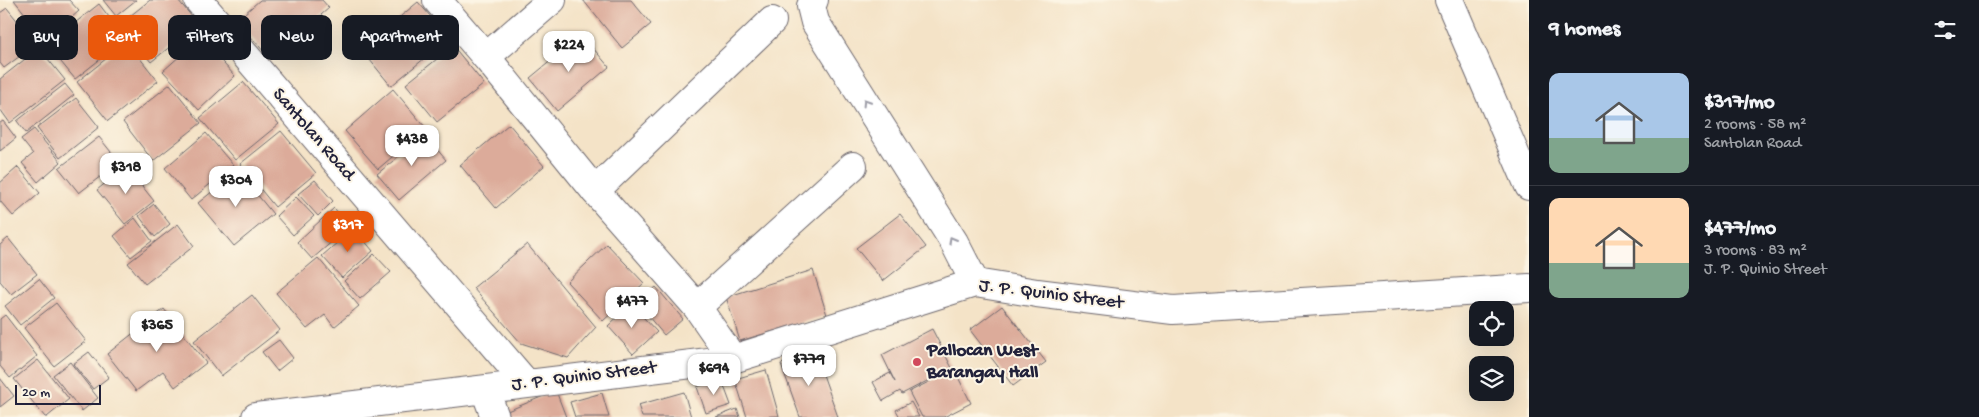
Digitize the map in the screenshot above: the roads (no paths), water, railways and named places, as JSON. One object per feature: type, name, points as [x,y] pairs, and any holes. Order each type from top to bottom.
[{"type":"street","name":"Santolan Road","points":[[198,0],[526,383]]},
{"type":"street","points":[[437,0],[486,57],[595,192],[697,307],[732,360]]},
{"type":"street","points":[[486,57],[552,0]]},
{"type":"street","points":[[814,0],[811,6],[815,22],[954,242],[975,283]]},
{"type":"street","points":[[1449,0],[1529,186]]},
{"type":"street","points":[[595,192],[772,21]]},
{"type":"street","points":[[697,307],[853,166]]},
{"type":"street","name":"J. P. Quinio Street","points":[[256,417],[301,414],[526,383],[732,360],[975,283],[1037,293],[1173,310],[1529,288]]},
{"type":"street","points":[[485,390],[495,417]]},
{"type":"place","name":"Pallocan West Barangay Hall","points":[[917,362]]}]
